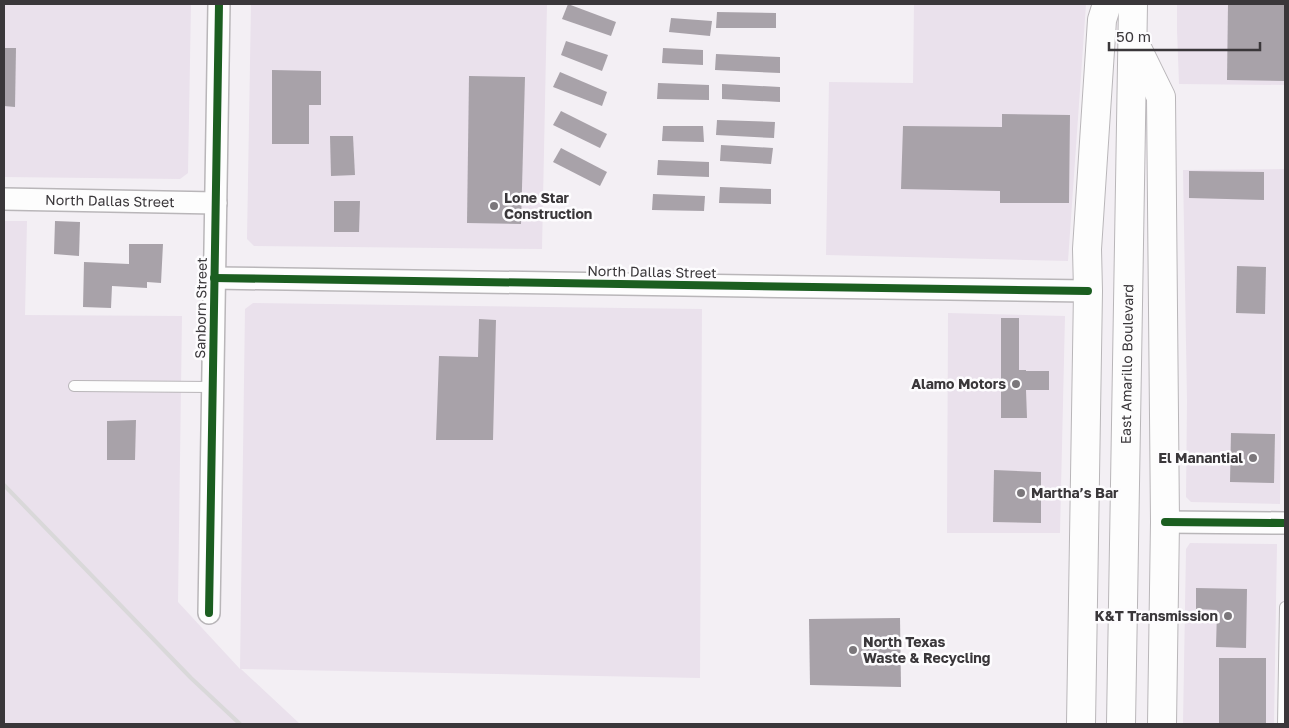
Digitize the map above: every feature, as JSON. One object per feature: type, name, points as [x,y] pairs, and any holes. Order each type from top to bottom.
[{"type":"highway","points":[[1081,724],[1088,291],[1086,249],[1102,20],[1107,4]]},
{"type":"highway","name":"East Amarillo Boulevard","points":[[1121,724],[1133,4]]},
{"type":"highway","points":[[1133,40],[1161,97],[1165,522],[1162,724]]},
{"type":"street","name":"Sanborn Street","points":[[209,613],[219,4]]},
{"type":"street","name":"North Dallas Street","points":[[4,199],[216,203]]},
{"type":"street","name":"North Dallas Street","points":[[214,278],[1088,291]]},
{"type":"street","points":[[1165,522],[1285,523]]},
{"type":"lane","points":[[74,386],[212,387]]},
{"type":"lane","points":[[1283,724],[1285,607]]},
{"type":"shaded area","points":[[4,4],[191,4],[188,173],[180,179],[4,177]]},
{"type":"shaded area","points":[[251,4],[547,4],[542,249],[254,246],[247,239]]},
{"type":"shaded area","points":[[914,4],[1086,4],[1068,261],[826,255],[829,82],[913,83]]},
{"type":"shaded area","points":[[1177,4],[1285,4],[1285,85],[1179,84]]},
{"type":"shaded area","points":[[1285,169],[1280,504],[1191,502],[1186,497],[1187,401],[1183,170]]},
{"type":"shaded area","points":[[4,221],[27,221],[25,315],[182,316],[178,602],[240,669],[245,309],[253,303],[702,309],[700,678],[241,669],[300,724],[4,724]]},
{"type":"shaded area","points":[[948,313],[1065,316],[1060,533],[947,533]]},
{"type":"shaded area","points":[[1190,543],[1277,544],[1274,724],[1183,724],[1186,549]]},
{"type":"building","points":[[568,4],[616,22],[611,36],[562,19]]},
{"type":"building","points":[[1228,4],[1285,4],[1284,81],[1227,80]]},
{"type":"building","points":[[717,12],[776,13],[776,28],[716,28]]},
{"type":"building","points":[[671,18],[712,21],[710,36],[669,32]]},
{"type":"building","points":[[566,41],[608,55],[602,71],[561,55]]},
{"type":"building","points":[[4,48],[16,48],[15,107],[4,106]]},
{"type":"building","points":[[663,48],[703,50],[703,65],[662,63]]},
{"type":"building","points":[[716,54],[780,57],[780,73],[715,70]]},
{"type":"building","points":[[272,70],[321,71],[321,105],[309,105],[309,144],[272,144]]},
{"type":"building","points":[[560,72],[607,92],[602,106],[553,87]]},
{"type":"building","points":[[469,76],[525,77],[521,224],[467,223]]},
{"type":"building","points":[[658,83],[709,85],[709,100],[657,99]]},
{"type":"building","points":[[722,84],[780,87],[780,102],[722,99]]},
{"type":"building","points":[[561,111],[607,134],[600,148],[553,125]]},
{"type":"building","points":[[1002,114],[1070,115],[1069,203],[1000,203],[1000,191],[901,189],[903,126],[1002,127]]},
{"type":"building","points":[[717,120],[775,122],[774,138],[716,135]]},
{"type":"building","points":[[663,126],[703,126],[704,142],[662,141]]},
{"type":"building","points":[[330,136],[353,136],[355,175],[331,176]]},
{"type":"building","points":[[721,145],[773,148],[771,164],[720,161]]},
{"type":"building","points":[[561,148],[607,172],[600,186],[553,162]]},
{"type":"building","points":[[658,160],[709,162],[709,177],[657,175]]},
{"type":"building","points":[[1189,171],[1264,172],[1264,200],[1189,198]]},
{"type":"building","points":[[720,187],[771,189],[771,204],[719,203]]},
{"type":"building","points":[[653,194],[705,196],[704,211],[652,210]]},
{"type":"building","points":[[334,201],[360,201],[359,232],[334,232]]},
{"type":"building","points":[[55,221],[80,222],[79,256],[54,254]]},
{"type":"building","points":[[129,244],[163,244],[161,283],[147,282],[147,288],[112,286],[111,308],[83,307],[84,262],[129,264]]},
{"type":"building","points":[[1237,266],[1266,267],[1265,314],[1236,313]]},
{"type":"building","points":[[1001,318],[1019,318],[1019,370],[1049,371],[1049,390],[1026,390],[1027,418],[1001,418]]},
{"type":"building","points":[[479,319],[496,320],[493,440],[436,440],[439,356],[478,357]]},
{"type":"building","points":[[136,420],[135,460],[107,460],[107,421]]},
{"type":"building","name":"El Manantial","points":[[1231,433],[1275,434],[1274,483],[1230,482]]},
{"type":"building","points":[[994,470],[1041,472],[1041,523],[993,522]]},
{"type":"building","points":[[1196,588],[1247,589],[1246,648],[1216,647],[1217,610],[1196,609]]},
{"type":"building","points":[[900,618],[901,687],[810,685],[809,619]]},
{"type":"building","points":[[1219,658],[1266,658],[1266,724],[1219,724]]},
{"type":"railway","points":[[4,485],[191,678],[240,724]]},
{"type":"cycle path","points":[[209,613],[219,4]]},
{"type":"cycle path","points":[[214,278],[1088,291]]},
{"type":"cycle path","points":[[1165,522],[1285,523]]},
{"type":"place","name":"Lone Star Construction","points":[[494,206]]},
{"type":"place","name":"Alamo Motors","points":[[1016,384]]},
{"type":"place","name":"El Manantial","points":[[1253,458]]},
{"type":"place","name":"Martha’s Bar","points":[[1021,493]]},
{"type":"place","name":"K&T Transmission","points":[[1228,616]]},
{"type":"place","name":"North Texas Waste & Recycling","points":[[853,650]]}]
